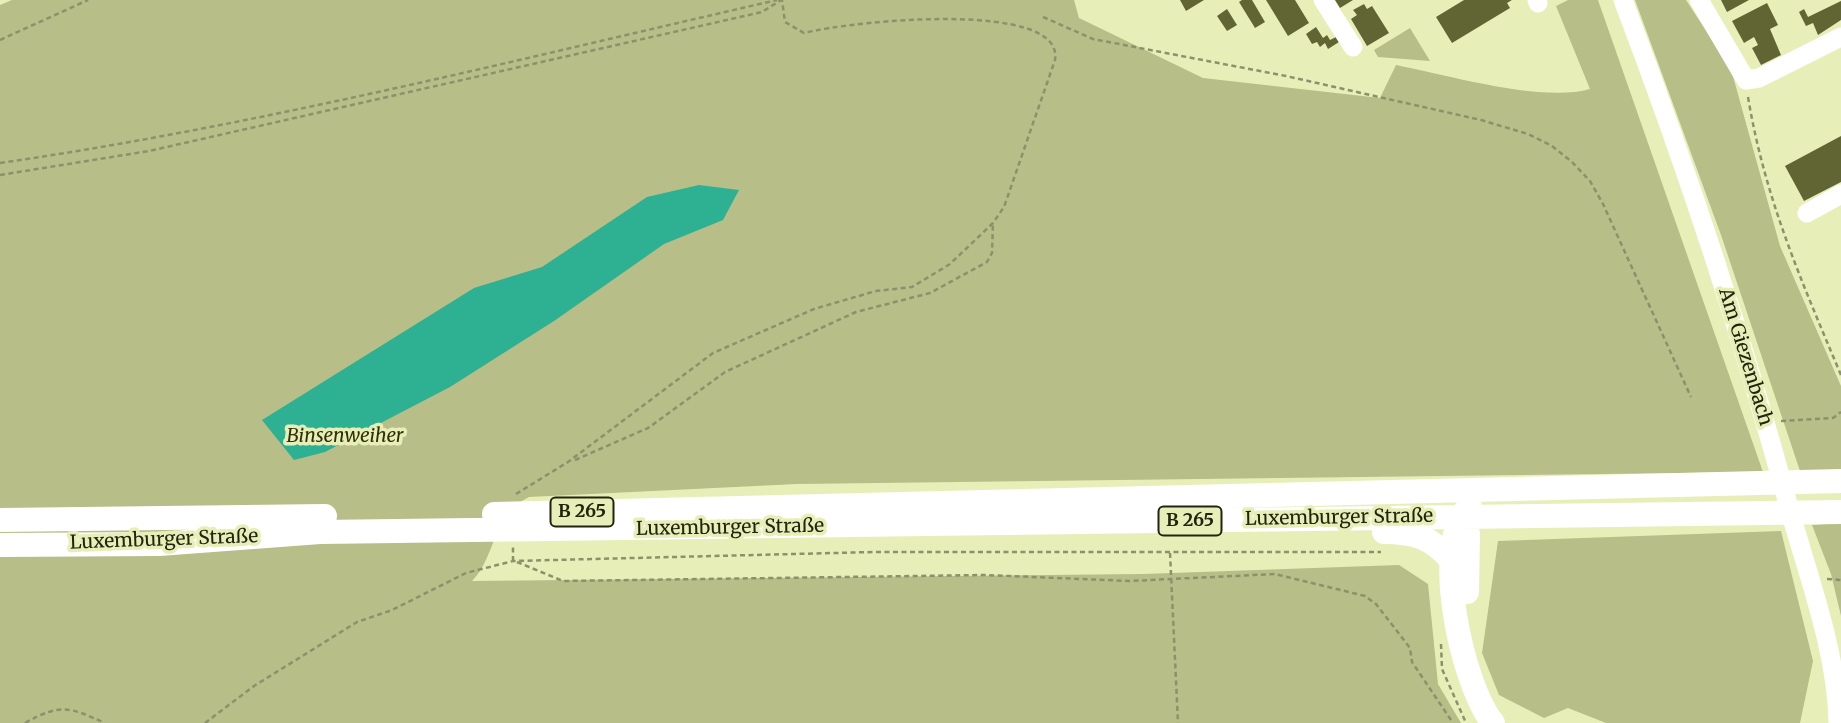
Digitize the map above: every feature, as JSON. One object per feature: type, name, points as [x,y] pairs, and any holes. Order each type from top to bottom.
[{"type":"main road","name":"B 265","points":[[1321,493],[1841,481]]},
{"type":"main road","points":[[1461,517],[1470,507],[1480,503],[1732,500],[1841,489]]},
{"type":"main road","points":[[919,524],[996,536],[1401,532],[1427,538],[1459,561],[1468,534],[1461,517],[1444,503],[1364,501],[1321,493]]},
{"type":"main road","name":"Luxemburger Straße","points":[[0,520],[889,506],[1321,493]]},
{"type":"main road","name":"B 265","points":[[1461,517],[1841,512]]},
{"type":"main road","name":"B 265","points":[[1493,723],[1470,683],[1451,640],[1459,561],[1489,531],[1523,516]]},
{"type":"main road","name":"Luxemburger Straße","points":[[0,545],[159,544],[320,531],[654,530],[1461,517]]},
{"type":"street","points":[[1323,0],[1353,47]]},
{"type":"street","name":"Am Giezenbach","points":[[1623,0],[1669,121],[1774,452],[1830,659],[1838,723]]},
{"type":"street","points":[[1699,0],[1746,80],[1759,78],[1841,37]]},
{"type":"street","points":[[1807,213],[1841,194]]},
{"type":"path","points":[[0,40],[88,0]]},
{"type":"path","points":[[780,0],[785,22],[804,33],[862,17]]},
{"type":"path","points":[[0,163],[145,139],[377,93],[780,0]]},
{"type":"path","points":[[0,175],[162,148],[762,12],[780,0]]},
{"type":"path","points":[[1051,30],[1048,23],[1037,14],[1093,39],[1286,76],[1481,120],[1528,134],[1552,146],[1590,181],[1603,204],[1692,397]]},
{"type":"path","points":[[568,462],[713,353],[814,309],[876,291],[912,287],[950,264],[993,223],[1004,208],[1055,60],[1054,36]]},
{"type":"path","points":[[1746,80],[1763,169],[1782,235],[1841,375]]},
{"type":"path","points":[[515,505],[516,495],[521,489],[568,462],[648,428],[725,372],[856,312],[930,293],[987,262],[992,253],[993,223]]},
{"type":"path","points":[[1779,429],[1781,421],[1786,418],[1833,418],[1841,412]]},
{"type":"path","points":[[513,544],[513,561]]},
{"type":"path","points":[[205,723],[254,686],[358,622],[392,610],[466,573],[513,561],[874,552],[1385,552]]},
{"type":"path","points":[[1170,553],[1178,723]]},
{"type":"path","points":[[513,561],[563,580],[971,576],[1130,581],[1275,574],[1365,596],[1376,604],[1410,648],[1412,662],[1453,723]]},
{"type":"path","points":[[1820,573],[1830,580],[1841,580]]},
{"type":"path","points":[[1451,640],[1442,669],[1466,723]]},
{"type":"path","points":[[25,723],[61,707],[77,710],[106,723]]},
{"type":"green space","points":[[12,0],[1074,0],[1079,18],[1203,78],[1380,98],[1396,65],[1521,90],[1547,93],[1590,89],[1556,6],[1568,0],[1598,0],[1763,472],[797,484],[529,497],[508,514],[486,560],[472,581],[1143,574],[1399,565],[1428,584],[1438,684],[1461,723],[0,723],[0,5]]},
{"type":"green space","points":[[1635,0],[1686,0],[1731,69],[1780,246],[1841,386],[1841,471],[1801,474],[1721,235]]},
{"type":"green space","points":[[1410,28],[1430,61],[1378,57],[1374,50]]},
{"type":"green space","points":[[1841,523],[1841,616],[1831,574],[1812,525]]},
{"type":"green space","points":[[1781,531],[1813,661],[1800,723],[1606,723],[1568,708],[1544,718],[1499,695],[1482,653],[1498,541]]},
{"type":"water","name":"Binsenweiher","points":[[699,185],[739,190],[723,220],[664,244],[554,321],[450,387],[325,452],[294,460],[262,420],[474,288],[542,267],[647,197]]},
{"type":"building","points":[[1180,0],[1204,0],[1186,11]]},
{"type":"building","points":[[1252,0],[1265,22],[1255,28],[1239,2]]},
{"type":"building","points":[[1266,0],[1295,0],[1309,23],[1288,36]]},
{"type":"building","points":[[1335,0],[1353,0],[1340,8]]},
{"type":"building","points":[[1464,0],[1512,0],[1507,3],[1510,8],[1452,43],[1436,17]]},
{"type":"building","points":[[1721,0],[1749,0],[1727,12]]},
{"type":"building","points":[[1841,1],[1841,20],[1818,35],[1813,23],[1806,26],[1799,12],[1804,9],[1808,17]]},
{"type":"building","points":[[1767,3],[1778,25],[1770,29],[1781,55],[1761,65],[1752,48],[1758,45],[1754,37],[1744,43],[1732,21]]},
{"type":"building","points":[[1364,4],[1367,9],[1372,6],[1389,33],[1367,46],[1351,19],[1357,15],[1353,10]]},
{"type":"building","points":[[1227,9],[1237,25],[1227,31],[1217,16]]},
{"type":"building","points":[[1316,27],[1323,38],[1327,35],[1330,40],[1336,37],[1339,42],[1328,49],[1325,43],[1320,47],[1317,42],[1312,44],[1306,34]]},
{"type":"building","points":[[1841,136],[1841,182],[1804,201],[1785,166]]}]
